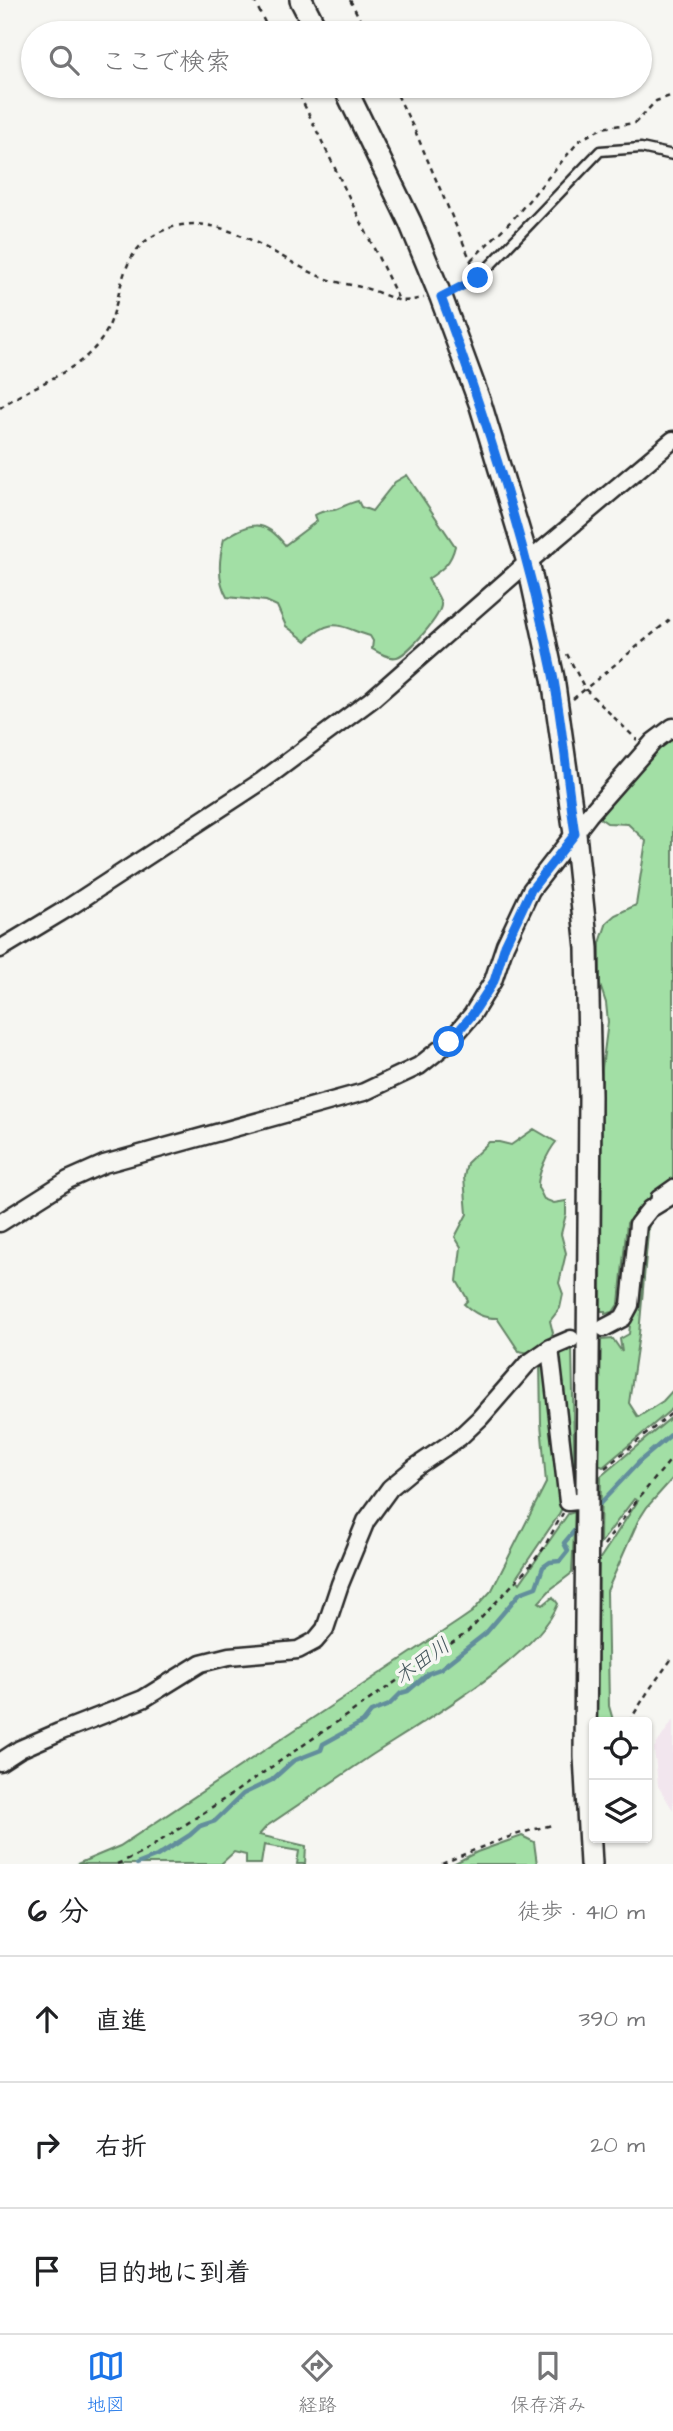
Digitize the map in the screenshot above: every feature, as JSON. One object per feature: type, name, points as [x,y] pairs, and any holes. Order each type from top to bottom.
[{"type":"street","points":[[301,0],[312,21]]},
{"type":"street","points":[[350,98],[410,222],[481,403],[528,562],[558,708],[587,948],[590,1096],[585,1756],[591,1864]]},
{"type":"street","points":[[0,949],[68,908],[273,773],[371,700],[528,562],[673,440]]},
{"type":"street","points":[[0,1223],[58,1186],[104,1164],[364,1092],[419,1066],[449,1042],[472,1015],[494,981],[505,945],[531,890],[647,749],[673,727]]},
{"type":"street","points":[[604,1328],[625,1315],[630,1305],[638,1224],[655,1206],[673,1195]]},
{"type":"street","points":[[0,1762],[20,1749],[143,1699],[201,1663],[238,1655],[298,1650],[315,1641],[325,1629],[366,1521],[377,1503],[408,1472],[460,1437],[480,1419],[527,1364],[550,1348],[571,1339]]},
{"type":"street","points":[[550,1348],[568,1502],[587,1500]]},
{"type":"lane","points":[[478,278],[600,151],[641,148],[673,155]]},
{"type":"lane","points":[[655,1206],[656,1196],[673,1184]]},
{"type":"path","points":[[254,0],[264,21]]},
{"type":"path","points":[[350,0],[361,21]]},
{"type":"path","points":[[301,98],[400,300]]},
{"type":"path","points":[[399,98],[428,158],[478,278],[441,297]]},
{"type":"path","points":[[0,408],[30,388],[63,373],[94,350],[108,327],[132,254],[152,237],[174,226],[218,226],[320,277],[407,300]]},
{"type":"path","points":[[558,708],[567,704],[673,617]]},
{"type":"path","points":[[547,649],[564,648],[585,689],[647,749]]},
{"type":"path","points":[[610,1464],[673,1412]]},
{"type":"path","points":[[610,1538],[673,1457]]},
{"type":"path","points":[[117,1864],[142,1853],[235,1792],[468,1632],[528,1567],[562,1514]]},
{"type":"path","points":[[632,1717],[673,1657]]},
{"type":"path","points":[[442,1864],[482,1846],[553,1825]]},
{"type":"shaded area","points":[[673,1720],[673,1810],[658,1786],[654,1748]]},
{"type":"green space","points":[[407,475],[455,546],[446,565],[428,579],[441,603],[437,616],[402,654],[397,657],[384,655],[372,649],[373,641],[370,636],[336,625],[322,628],[306,641],[286,626],[277,606],[266,601],[227,597],[220,569],[224,539],[242,529],[257,526],[271,531],[285,545],[317,521],[315,515],[320,512],[358,501],[361,507],[372,511],[395,482]]},
{"type":"green space","points":[[673,733],[673,1194],[647,1204],[627,1223],[619,1303],[613,1312],[605,1314],[605,1311],[601,1311],[602,1068],[608,1022],[600,985],[600,943],[607,922],[636,905],[646,841],[628,824],[607,823],[597,816],[638,763]]},
{"type":"green space","points":[[534,1129],[556,1142],[539,1176],[538,1188],[544,1199],[554,1203],[566,1201],[561,1234],[566,1253],[559,1283],[563,1294],[560,1308],[550,1321],[553,1333],[549,1341],[529,1353],[519,1351],[497,1318],[479,1315],[464,1304],[468,1300],[457,1281],[461,1247],[455,1237],[467,1214],[464,1177],[467,1163],[489,1142],[511,1145]]},
{"type":"green space","points":[[649,1222],[639,1334],[629,1403],[638,1417],[663,1401],[673,1390],[673,1408],[603,1467],[599,1465],[601,1340],[613,1339],[622,1352],[620,1339],[629,1334],[641,1230]]},
{"type":"green space","points":[[572,1345],[575,1492],[572,1492],[557,1355]]},
{"type":"green space","points":[[547,1356],[564,1504],[516,1578],[520,1583],[568,1514],[575,1512],[572,1573],[539,1602],[543,1605],[553,1597],[558,1604],[546,1624],[527,1645],[474,1688],[267,1826],[259,1835],[306,1846],[305,1864],[297,1864],[299,1851],[264,1845],[261,1864],[246,1864],[246,1855],[234,1852],[221,1864],[77,1864],[120,1846],[472,1612],[492,1590],[546,1483],[540,1360]]},
{"type":"green space","points":[[673,1416],[673,1478],[638,1521],[607,1591],[609,1706],[612,1717],[597,1717],[599,1560],[638,1501],[634,1499],[600,1544],[601,1476]]},
{"type":"green space","points":[[522,1836],[534,1842],[537,1864],[453,1864],[477,1852]]},
{"type":"waterway","name":"木田川","points":[[594,1510],[640,1461],[673,1433]]},
{"type":"waterway","name":"木田川","points":[[137,1864],[157,1856],[200,1826],[215,1821],[243,1794],[272,1780],[293,1761],[321,1750],[323,1744],[363,1722],[371,1712],[389,1705],[429,1673],[440,1669],[486,1633],[520,1593],[536,1587],[543,1567],[550,1562],[560,1561],[568,1551],[564,1543],[580,1524]]},
{"type":"route","points":[[449,1042],[472,1015],[494,981],[505,945],[531,890],[575,834],[553,678],[528,562],[481,403],[441,297],[478,278]]}]
